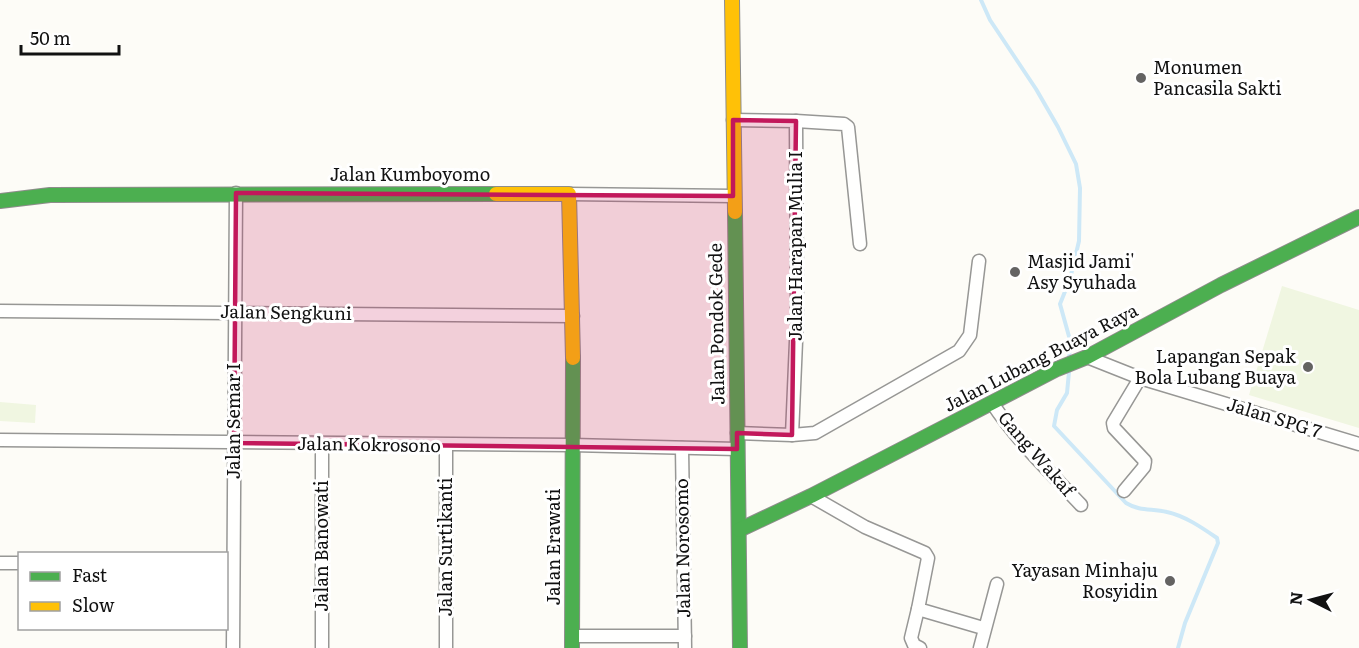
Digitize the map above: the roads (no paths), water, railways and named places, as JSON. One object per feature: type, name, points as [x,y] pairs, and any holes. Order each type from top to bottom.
[{"type":"main road","name":"Jalan Pondok Gede","points":[[732,0],[737,449],[739,513],[744,520],[745,527]]},
{"type":"main road","name":"Jalan Kumboyomo","points":[[0,201],[50,195],[569,194]]},
{"type":"main road","points":[[569,194],[573,316],[572,445]]},
{"type":"main road","name":"Jalan Lubang Buaya Raya","points":[[745,527],[811,496],[1056,369],[1081,359],[1221,285],[1359,217]]},
{"type":"main road","name":"Jalan Erawati","points":[[572,445],[572,642]]},
{"type":"main road","points":[[740,648],[745,527]]},
{"type":"street","points":[[733,120],[796,121],[844,124],[848,127],[860,244]]},
{"type":"street","name":"Jalan Harapan Mulia I","points":[[792,435],[797,318],[796,121]]},
{"type":"street","name":"Jalan Semar I","points":[[233,648],[230,562],[234,443],[236,193]]},
{"type":"street","points":[[569,194],[733,196]]},
{"type":"street","points":[[737,433],[792,435],[815,433],[959,351],[970,335],[979,261]]},
{"type":"street","name":"Jalan Sengkuni","points":[[0,311],[573,316]]},
{"type":"street","name":"Jalan SPG 7","points":[[1081,359],[1359,444]]},
{"type":"street","points":[[1124,491],[1144,467],[1145,461],[1114,428],[1113,423],[1140,378]]},
{"type":"street","name":"Gang Wakaf","points":[[992,403],[1004,422],[1081,505]]},
{"type":"street","name":"Jalan Kokrosono","points":[[0,440],[446,446],[572,445],[737,449]]},
{"type":"street","name":"Jalan Banowati","points":[[321,444],[322,648]]},
{"type":"street","name":"Jalan Surtikanti","points":[[446,446],[446,648]]},
{"type":"street","name":"Jalan Norosomo","points":[[682,448],[685,642]]},
{"type":"street","points":[[811,496],[865,527],[925,553],[928,558],[911,638],[914,645],[920,648]]},
{"type":"street","points":[[0,563],[18,563]]},
{"type":"street","points":[[980,648],[997,584]]},
{"type":"street","points":[[918,609],[984,628]]},
{"type":"street","points":[[572,642],[685,642]]},
{"type":"waterway","points":[[981,0],[990,20],[1036,89],[1076,164],[1080,188],[1079,241],[1070,279],[1060,304],[1070,340],[1069,358]]},
{"type":"waterway","points":[[1069,372],[1067,393],[1057,410],[1054,426],[1126,503],[1137,508],[1180,516],[1217,538],[1218,543],[1185,623],[1178,648]]},
{"type":"place","name":"Monumen Pancasila Sakti","points":[[1141,78]]},
{"type":"place","name":"Masjid Jami' Asy Syuhada","points":[[1015,272]]},
{"type":"place","name":"Lapangan Sepak Bola Lubang Buaya","points":[[1308,367]]},
{"type":"place","name":"Yayasan Minhaju Rosyidin","points":[[1170,581]]}]
